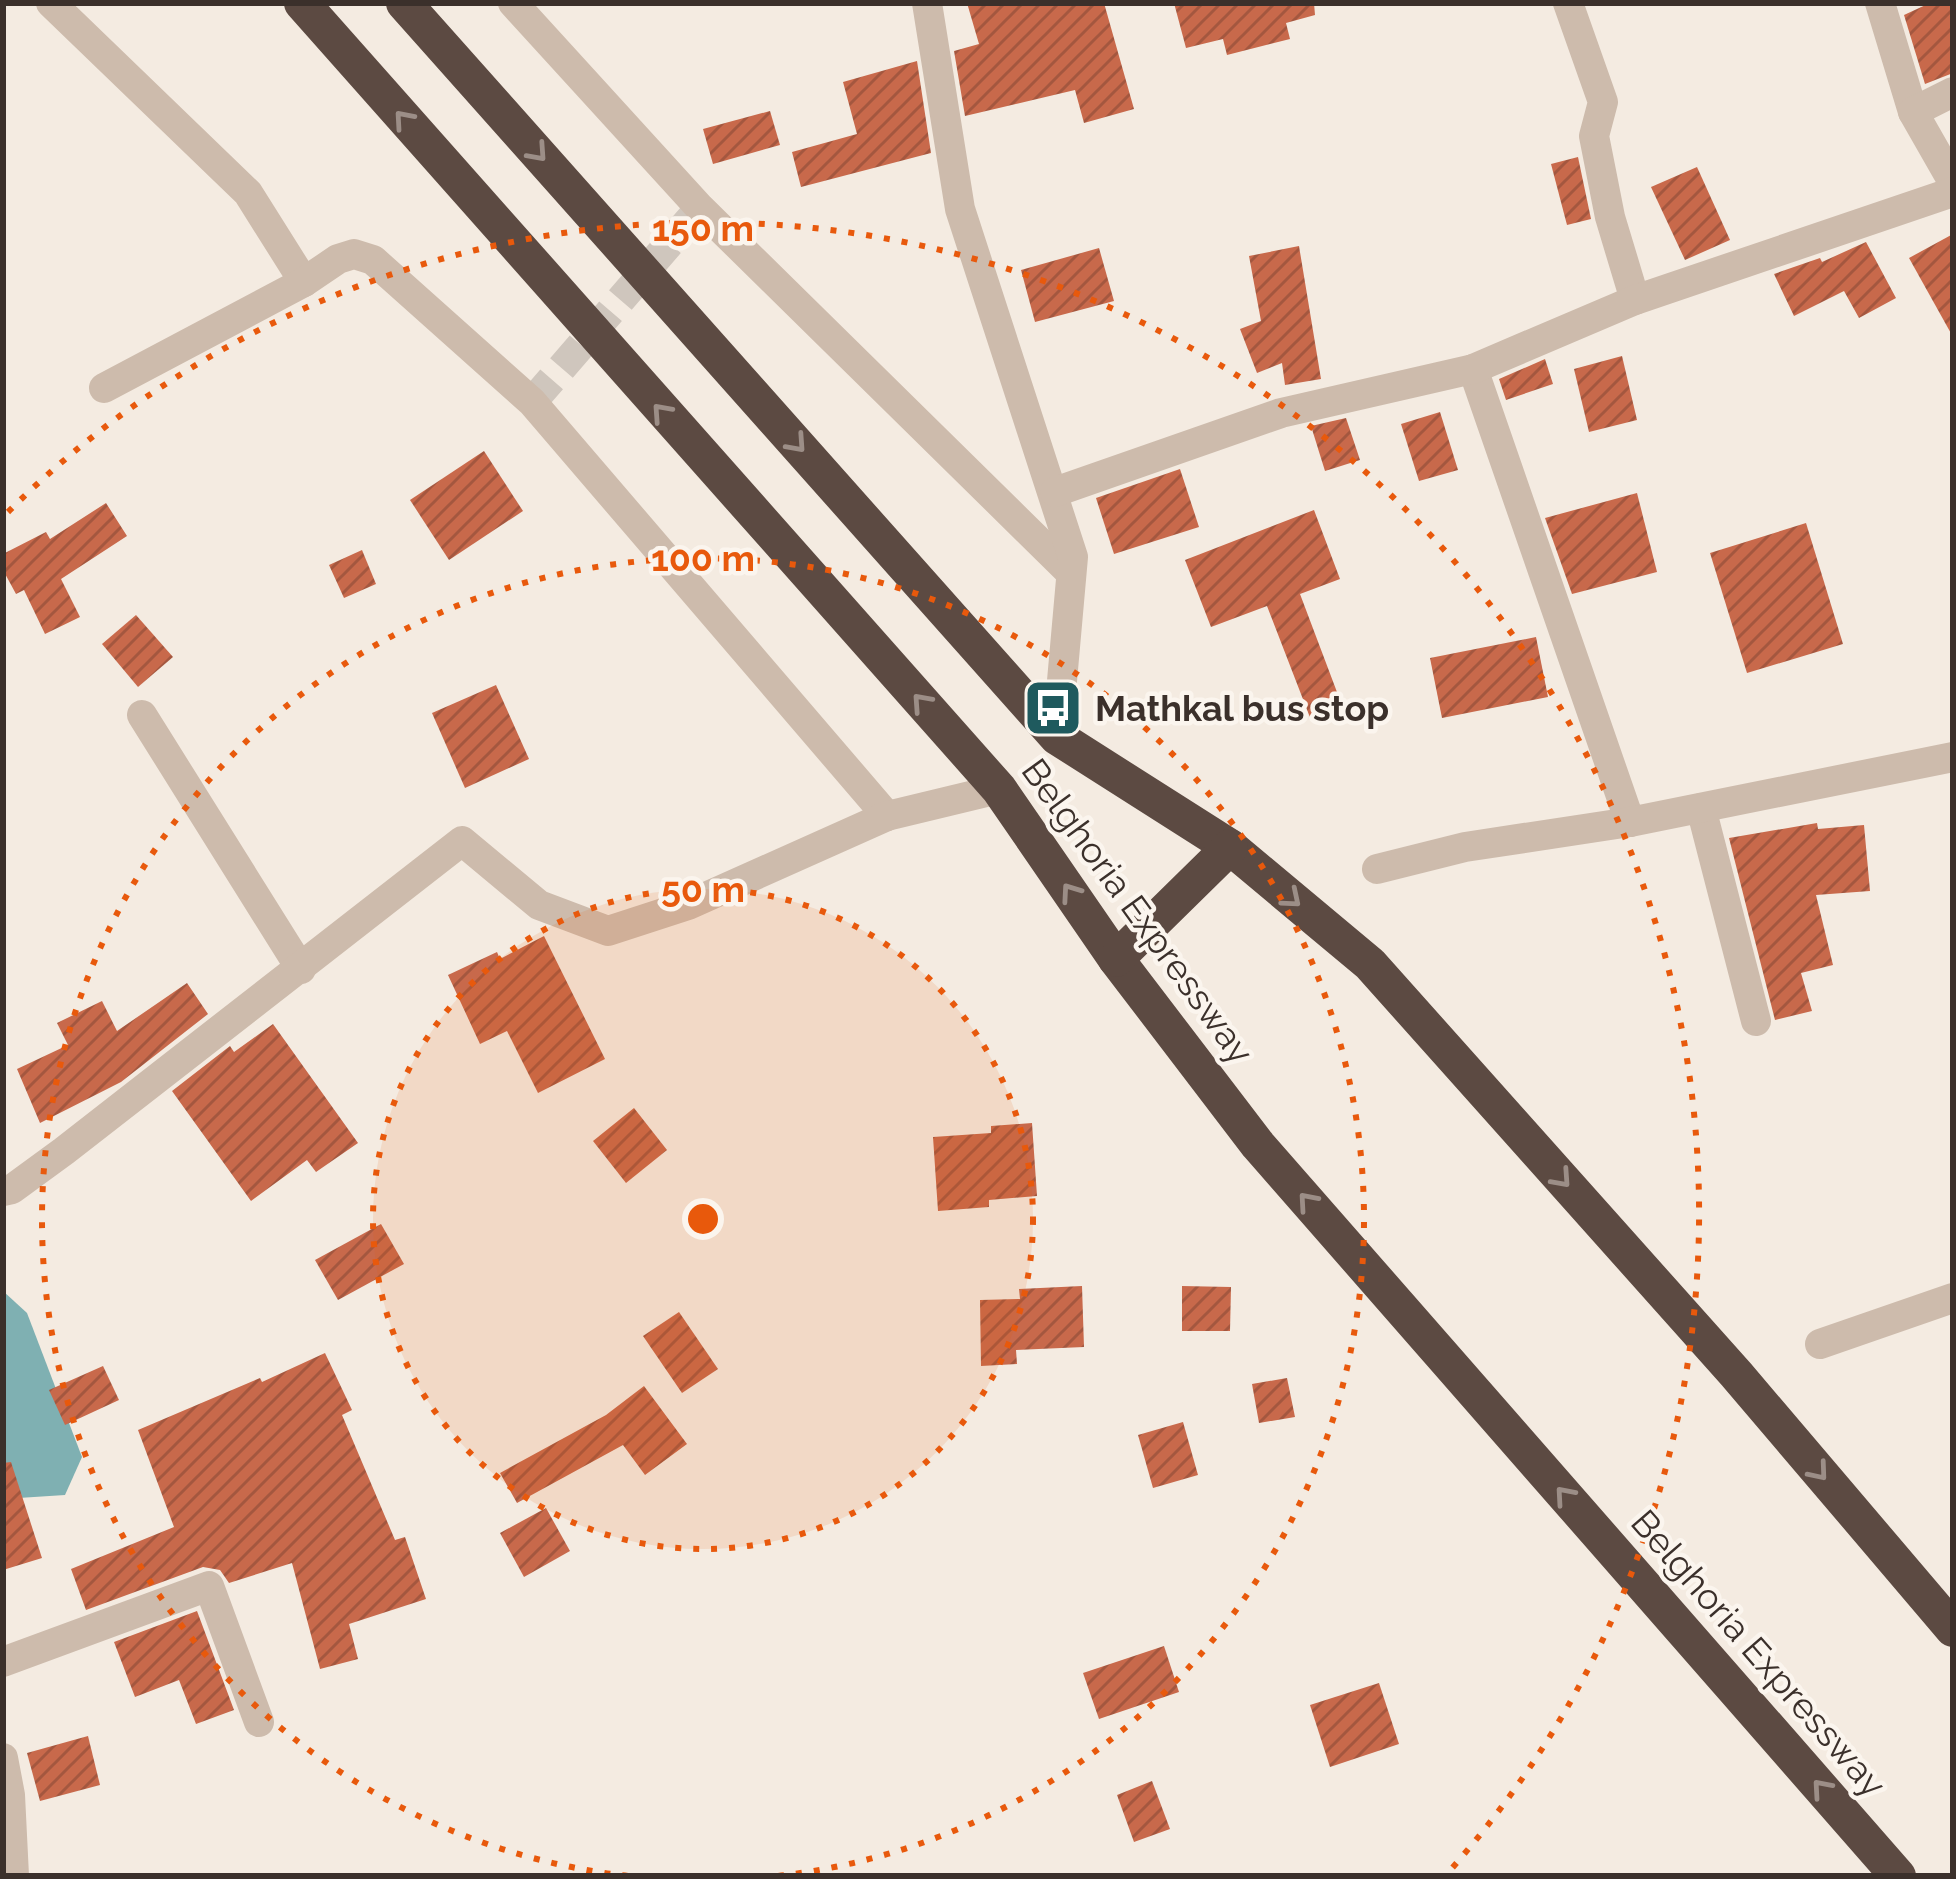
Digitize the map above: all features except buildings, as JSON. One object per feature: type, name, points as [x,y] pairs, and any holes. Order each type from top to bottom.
[{"type":"highway","name":"Belghoria Expressway","points":[[302,3],[999,789],[1116,959],[1258,1145],[1898,1876]]},
{"type":"highway","name":"Belghoria Expressway","points":[[404,3],[1057,737],[1231,847],[1370,964],[1736,1374],[1953,1629]]},
{"type":"highway","points":[[1116,959],[1231,847]]},
{"type":"street","points":[[52,3],[248,193],[304,281]]},
{"type":"street","points":[[513,3],[700,208],[1071,573]]},
{"type":"street","points":[[927,3],[960,209],[1073,557],[1057,737]]},
{"type":"street","points":[[1568,3],[1603,102],[1594,136],[1610,217],[1635,301]]},
{"type":"street","points":[[1880,3],[1913,112],[1953,182]]},
{"type":"street","points":[[1913,112],[1953,92]]},
{"type":"street","points":[[1055,492],[1281,413],[1473,369],[1635,301],[1953,192]]},
{"type":"street","points":[[104,388],[338,259],[354,254],[373,260],[532,402],[887,816]]},
{"type":"street","points":[[1473,369],[1630,822]]},
{"type":"street","points":[[142,715],[301,969]]},
{"type":"street","points":[[1377,869],[1465,848],[1630,822],[1953,757]]},
{"type":"street","points":[[3,1191],[64,1151],[462,841],[539,905],[608,931],[688,905],[887,816],[999,789]]},
{"type":"street","points":[[1701,808],[1756,1021]]},
{"type":"street","points":[[1820,1344],[1953,1298]]},
{"type":"street","points":[[3,1662],[209,1586],[259,1722]]},
{"type":"street","points":[[3,1758],[14,1876]]},
{"type":"water","points":[[3,1291],[27,1313],[82,1457],[65,1495],[3,1499]]},
{"type":"tunnel","points":[[532,402],[700,208]]},
{"type":"place","name":"Mathkal bus stop","points":[[1053,708]]}]
